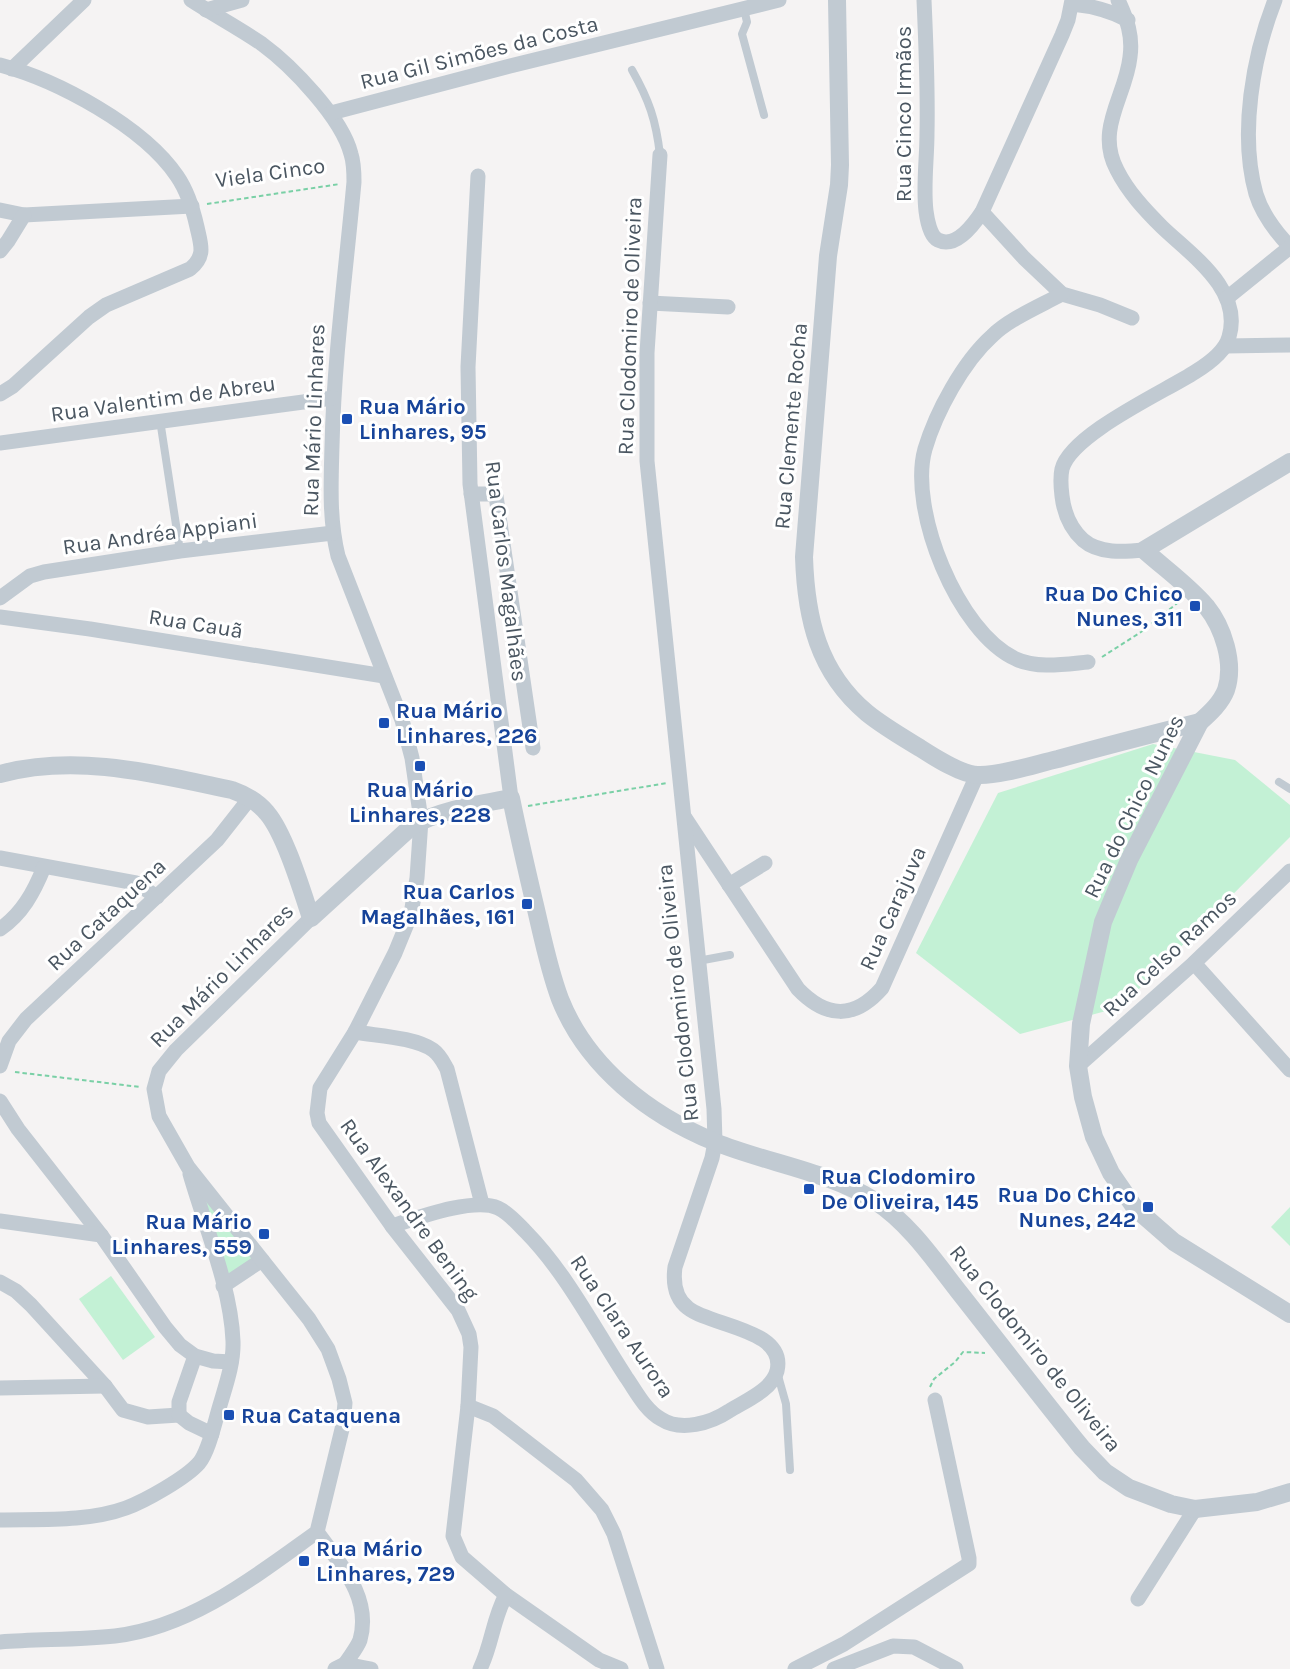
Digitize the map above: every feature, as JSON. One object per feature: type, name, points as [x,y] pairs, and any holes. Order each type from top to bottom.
[{"type":"street","points":[[0,405],[6,390],[105,305],[190,269],[199,262],[201,256],[192,206],[178,177],[164,159],[138,134],[67,91],[6,67],[84,0]]},
{"type":"street","name":"Rua Mário Linhares","points":[[154,1089],[159,1071],[176,1050],[311,918],[397,838],[421,820],[412,758],[402,720],[338,556],[333,533],[331,498],[333,398],[354,182],[352,155],[343,132],[331,113],[295,74],[264,46],[191,0]]},
{"type":"street","points":[[206,10],[242,0]]},
{"type":"street","name":"Rua Gil Simões da Costa","points":[[331,113],[521,63],[779,0]]},
{"type":"street","name":"Rua Clemente Rocha","points":[[837,0],[840,165],[828,256],[807,513],[805,579],[810,618],[818,646],[831,671],[847,693],[866,712],[925,751],[966,772],[977,775]]},
{"type":"street","name":"Rua Cinco Irmãos","points":[[924,0],[927,88],[926,205],[929,224],[933,235],[938,240],[956,239],[982,212]]},
{"type":"street","points":[[1118,0],[1128,20],[1131,38],[1130,58],[1110,124],[1110,145],[1115,167],[1125,185],[1139,202],[1203,264],[1218,282],[1227,298],[1231,323],[1230,336],[1226,346],[1205,366],[1104,426],[1071,453],[1062,469],[1060,488],[1063,509],[1074,532],[1088,544],[1111,551],[1144,550],[1290,462]]},
{"type":"street","points":[[1227,298],[1290,247],[1263,211],[1256,194],[1250,161],[1249,119],[1258,52],[1275,0]]},
{"type":"street","points":[[1128,20],[1102,8],[1072,2],[1062,35],[982,212],[1024,258],[1062,294],[1100,305],[1132,318]]},
{"type":"street","name":"Rua Clodomiro de Oliveira","points":[[660,155],[650,303],[646,414],[647,461],[714,1109],[715,1142],[841,1184],[874,1200],[893,1215],[929,1254],[1082,1448],[1105,1472],[1129,1488],[1150,1498],[1195,1509],[1257,1502],[1290,1492]]},
{"type":"street","name":"Rua Carlos Magalhães","points":[[478,176],[468,367],[467,430],[471,494],[512,803],[550,969],[561,1002],[582,1038],[603,1067],[632,1094],[662,1116],[715,1142]]},
{"type":"street","points":[[0,210],[24,215],[192,206]]},
{"type":"street","points":[[0,251],[24,215]]},
{"type":"street","points":[[1062,294],[1001,328],[966,367],[932,430],[921,466],[922,491],[925,520],[935,550],[970,617],[992,642],[1018,661],[1054,664],[1088,662]]},
{"type":"street","points":[[650,303],[728,307]]},
{"type":"street","points":[[1226,346],[1290,345]]},
{"type":"street","name":"Rua Valentim de Abreu","points":[[0,443],[333,398]]},
{"type":"street","points":[[471,494],[496,496],[532,748]]},
{"type":"street","name":"Rua Andréa Appiani","points":[[0,598],[30,576],[44,572],[180,551],[333,533]]},
{"type":"street","name":"Rua do Chico Nunes","points":[[1144,550],[1192,592],[1219,626],[1227,651],[1226,689],[1215,708],[1200,722],[1129,860],[1103,922],[1080,1024],[1078,1066],[1083,1098],[1094,1137],[1111,1173],[1135,1208],[1174,1242],[1290,1314]]},
{"type":"street","name":"Rua Cauã","points":[[0,617],[90,629],[384,676]]},
{"type":"street","points":[[977,775],[1029,766],[1200,722]]},
{"type":"street","points":[[0,774],[48,765],[123,768],[232,789],[250,798],[267,813],[274,823],[311,918]]},
{"type":"street","name":"Rua Carajuva","points":[[683,815],[798,989],[811,1002],[826,1010],[844,1011],[862,1006],[872,1000],[882,988],[893,968],[977,775]]},
{"type":"street","name":"Rua Cataquena","points":[[6,1069],[9,1041],[26,1019],[217,840],[250,798]]},
{"type":"street","points":[[421,820],[512,803]]},
{"type":"street","name":"Rua Alexandre Bening","points":[[421,820],[417,878],[411,914],[395,953],[355,1032],[320,1088],[317,1113],[319,1123],[392,1227],[464,1320],[471,1347],[468,1406],[453,1536],[462,1557],[506,1595],[597,1664],[621,1669]]},
{"type":"street","points":[[0,858],[136,883],[157,897]]},
{"type":"street","points":[[729,885],[765,863]]},
{"type":"street","points":[[0,929],[14,919],[34,891],[44,867]]},
{"type":"street","name":"Rua Celso Ramos","points":[[1078,1066],[1194,963],[1290,872]]},
{"type":"street","points":[[1194,963],[1290,1070]]},
{"type":"street","points":[[355,1032],[414,1041],[435,1051],[441,1058],[447,1069],[482,1204],[433,1213],[392,1227]]},
{"type":"street","points":[[0,1641],[116,1636],[152,1627],[189,1614],[235,1590],[317,1532],[344,1425],[345,1404],[328,1349],[309,1319],[188,1167],[159,1116],[154,1089]]},
{"type":"street","points":[[0,1101],[18,1129],[101,1235],[165,1328],[180,1345],[195,1356],[213,1361],[231,1362]]},
{"type":"street","points":[[715,1142],[702,1191],[675,1267],[674,1280],[677,1295],[687,1308],[707,1318],[754,1334],[767,1342],[776,1353],[777,1370]]},
{"type":"street","points":[[0,1520],[81,1518],[126,1508],[173,1484],[200,1462],[212,1434],[231,1362],[233,1342],[223,1286],[188,1167]]},
{"type":"street","name":"Rua Clara Aurora","points":[[482,1204],[499,1208],[540,1247],[559,1270],[644,1403],[663,1421],[693,1424],[716,1420],[771,1382],[777,1370]]},
{"type":"street","points":[[0,1221],[101,1235]]},
{"type":"street","points":[[223,1286],[262,1260]]},
{"type":"street","points":[[0,1282],[16,1291],[31,1305],[105,1386],[123,1410],[148,1417],[179,1415],[189,1423],[212,1434]]},
{"type":"street","points":[[179,1415],[179,1402],[195,1356]]},
{"type":"street","points":[[0,1388],[105,1386]]},
{"type":"street","points":[[795,1669],[844,1644],[969,1564],[934,1400]]},
{"type":"street","points":[[468,1406],[493,1416],[566,1473],[590,1495],[602,1510],[614,1533],[657,1669]]},
{"type":"street","points":[[1138,1599],[1195,1509]]},
{"type":"street","points":[[317,1532],[355,1585],[361,1604],[362,1625],[359,1642],[340,1666]]},
{"type":"street","points":[[480,1669],[497,1612],[506,1595]]},
{"type":"street","points":[[834,1669],[893,1646],[914,1647],[956,1669]]},
{"type":"street","points":[[340,1666],[371,1669]]},
{"type":"lane","points":[[744,9],[747,22],[742,34],[764,115]]},
{"type":"lane","points":[[632,70],[648,97],[660,155]]},
{"type":"lane","points":[[160,420],[180,551]]},
{"type":"lane","points":[[1279,782],[1290,789]]},
{"type":"lane","points":[[698,961],[730,955]]},
{"type":"lane","points":[[777,1370],[786,1404],[790,1470]]},
{"type":"path","name":"Viela Cinco","points":[[192,206],[354,182]]},
{"type":"path","points":[[1088,662],[1117,649],[1192,592]]},
{"type":"path","points":[[512,803],[679,781]]},
{"type":"path","points":[[6,1069],[154,1089]]},
{"type":"path","points":[[934,1400],[930,1385],[934,1379],[956,1362],[960,1353],[1006,1351]]},
{"type":"green space","points":[[1153,744],[1235,760],[1290,805],[1290,837],[1121,1007],[1020,1034],[916,953],[998,793]]},
{"type":"green space","points":[[202,1193],[256,1258],[227,1275]]},
{"type":"green space","points":[[1290,1207],[1290,1246],[1271,1227]]},
{"type":"green space","points":[[111,1276],[155,1337],[123,1360],[79,1299]]},
{"type":"place","name":"Rua Mário Linhares, 95","points":[[347,419]]},
{"type":"place","name":"Rua Do Chico Nunes, 311","points":[[1195,606]]},
{"type":"place","name":"Rua Mário Linhares, 226","points":[[384,723]]},
{"type":"place","name":"Rua Mário Linhares, 228","points":[[420,766]]},
{"type":"place","name":"Rua Carlos Magalhães, 161","points":[[527,904]]},
{"type":"place","name":"Rua Clodomiro De Oliveira, 145","points":[[809,1189]]},
{"type":"place","name":"Rua Do Chico Nunes, 242","points":[[1148,1207]]},
{"type":"place","name":"Rua Mário Linhares, 559","points":[[264,1234]]},
{"type":"place","name":"Rua Cataquena","points":[[229,1415]]},
{"type":"place","name":"Rua Mário Linhares, 729","points":[[304,1561]]}]
